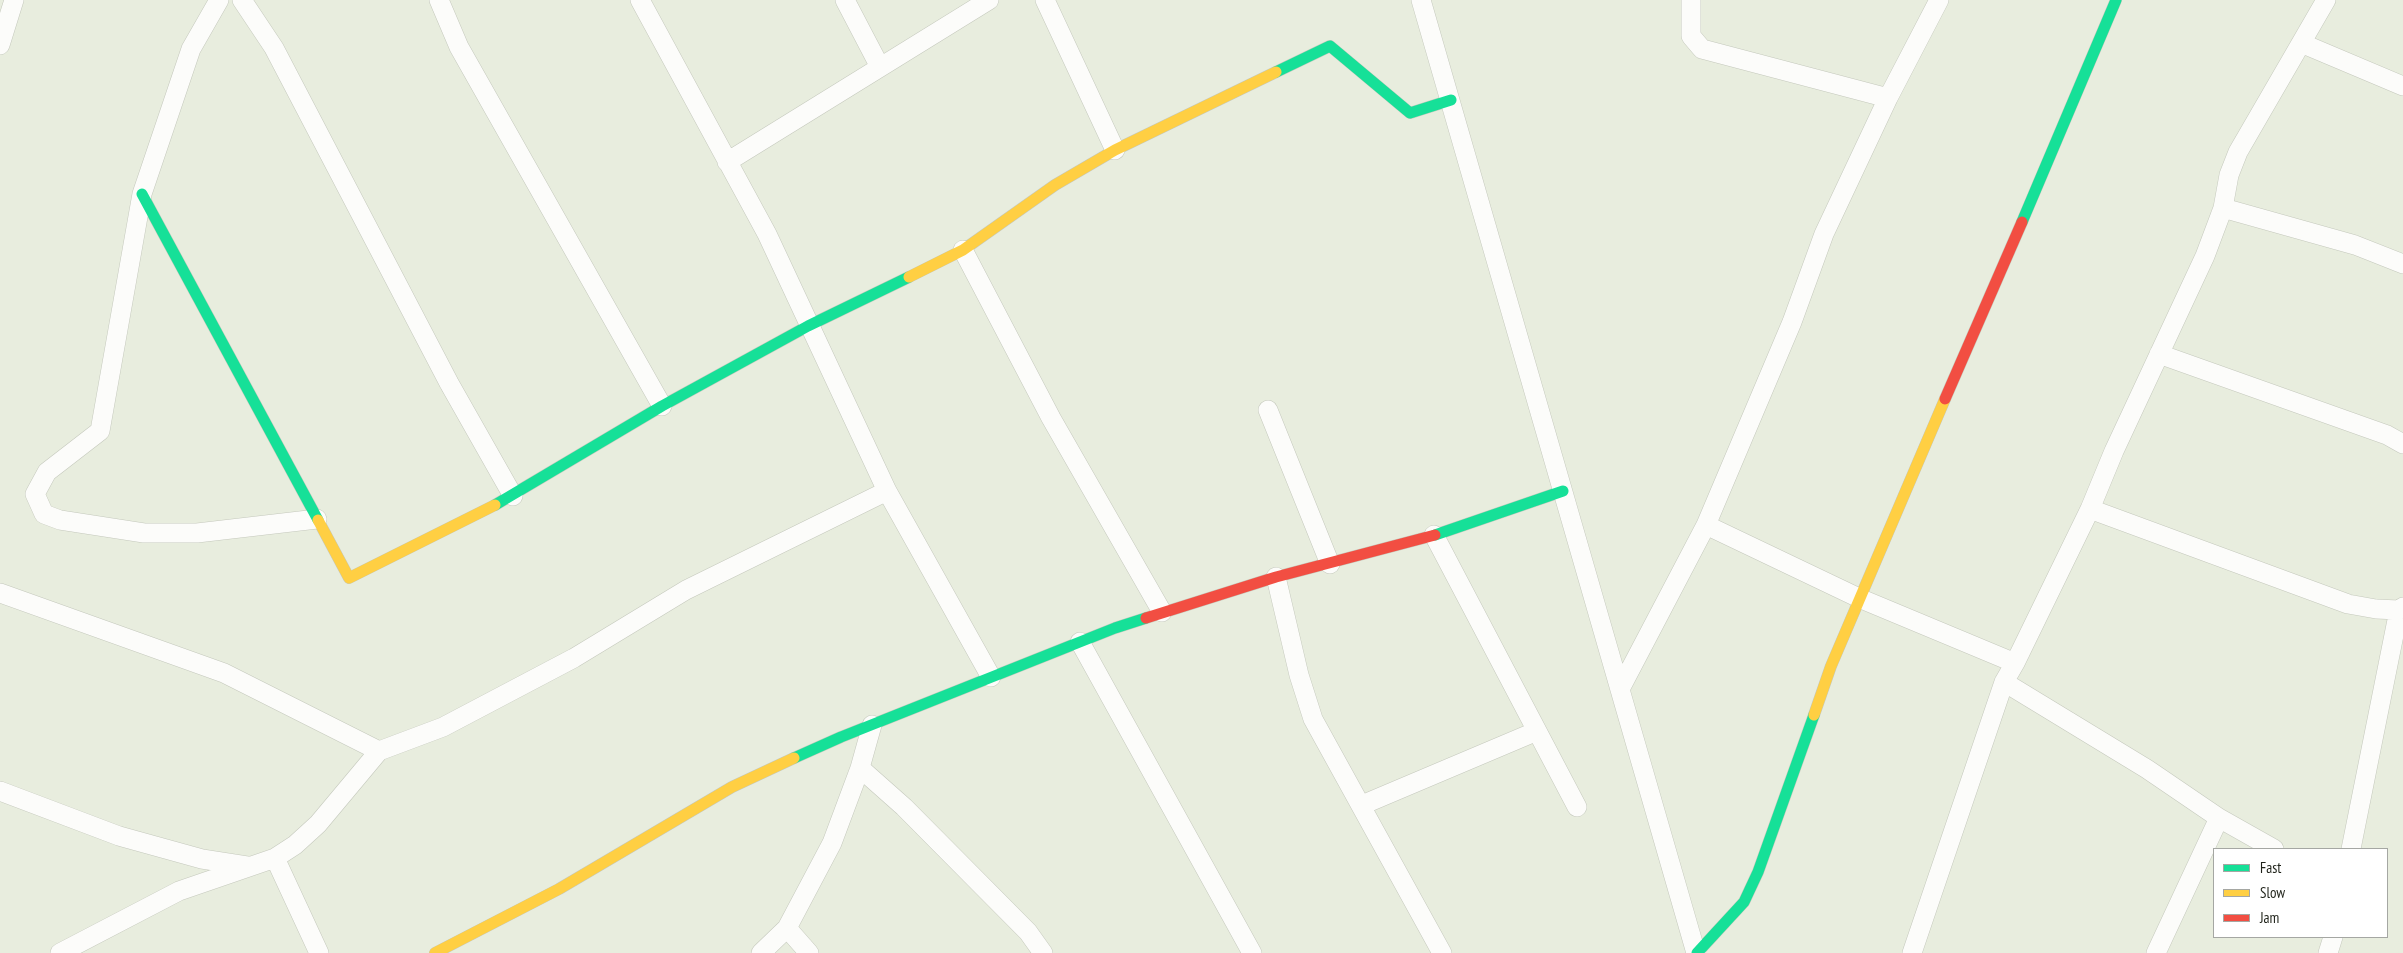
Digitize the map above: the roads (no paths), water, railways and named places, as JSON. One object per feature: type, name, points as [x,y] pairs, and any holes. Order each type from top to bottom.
[{"type":"street","points":[[0,44],[14,0]]},
{"type":"street","points":[[219,0],[191,49],[142,194],[100,431],[47,472],[36,494],[44,514],[60,520],[144,533],[197,533],[317,519]]},
{"type":"street","points":[[242,0],[274,48],[449,383],[513,496]]},
{"type":"street","points":[[439,0],[458,47],[662,406]]},
{"type":"street","points":[[640,0],[766,234],[887,491],[992,677]]},
{"type":"street","points":[[845,0],[880,67]]},
{"type":"street","points":[[727,162],[988,0]]},
{"type":"street","points":[[1045,0],[1116,150]]},
{"type":"street","points":[[1422,0],[1697,953]]},
{"type":"street","points":[[1691,0],[1690,36],[1702,49],[1888,98]]},
{"type":"street","points":[[1620,689],[1706,525],[1792,322],[1824,234],[1888,98],[1939,0]]},
{"type":"street","points":[[1697,953],[1744,902],[1758,872],[1831,666],[1972,334],[2041,180],[2116,0]]},
{"type":"street","points":[[1912,953],[2004,682],[2090,509],[2114,451],[2205,256],[2223,208],[2229,175],[2238,152],[2326,0]]},
{"type":"street","points":[[2301,43],[2403,86]]},
{"type":"street","points":[[142,194],[349,578],[513,496],[662,406],[808,326],[963,250],[1055,185],[1116,150],[1330,46],[1410,113],[1451,100]]},
{"type":"street","points":[[2223,208],[2355,245],[2403,264]]},
{"type":"street","points":[[963,250],[1051,418],[1162,612]]},
{"type":"street","points":[[2159,354],[2387,435],[2403,444]]},
{"type":"street","points":[[1268,410],[1330,564]]},
{"type":"street","points":[[60,953],[179,891],[275,858],[295,845],[318,824],[379,751],[443,727],[574,658],[686,590],[887,491]]},
{"type":"street","points":[[435,953],[559,889],[732,787],[872,725],[1080,642],[1162,612],[1276,577],[1434,536],[1563,491]]},
{"type":"street","points":[[2090,509],[2348,604],[2376,609],[2401,608],[2351,848]]},
{"type":"street","points":[[1706,525],[1860,598],[2015,663]]},
{"type":"street","points":[[1434,536],[1577,807]]},
{"type":"street","points":[[1276,577],[1299,675],[1313,719],[1442,953]]},
{"type":"street","points":[[0,593],[224,673],[379,751]]},
{"type":"street","points":[[1080,642],[1252,953]]},
{"type":"street","points":[[2004,682],[2148,769],[2218,818],[2272,848]]},
{"type":"street","points":[[761,953],[787,928],[832,843],[860,768],[872,725]]},
{"type":"street","points":[[1362,805],[1537,731]]},
{"type":"street","points":[[860,768],[904,807],[1028,932],[1043,953]]},
{"type":"street","points":[[0,790],[119,836],[202,859],[251,866]]},
{"type":"street","points":[[2156,953],[2218,818]]},
{"type":"street","points":[[275,858],[319,953]]},
{"type":"street","points":[[787,928],[809,953]]},
{"type":"street","points":[[2328,953],[2333,938]]}]
